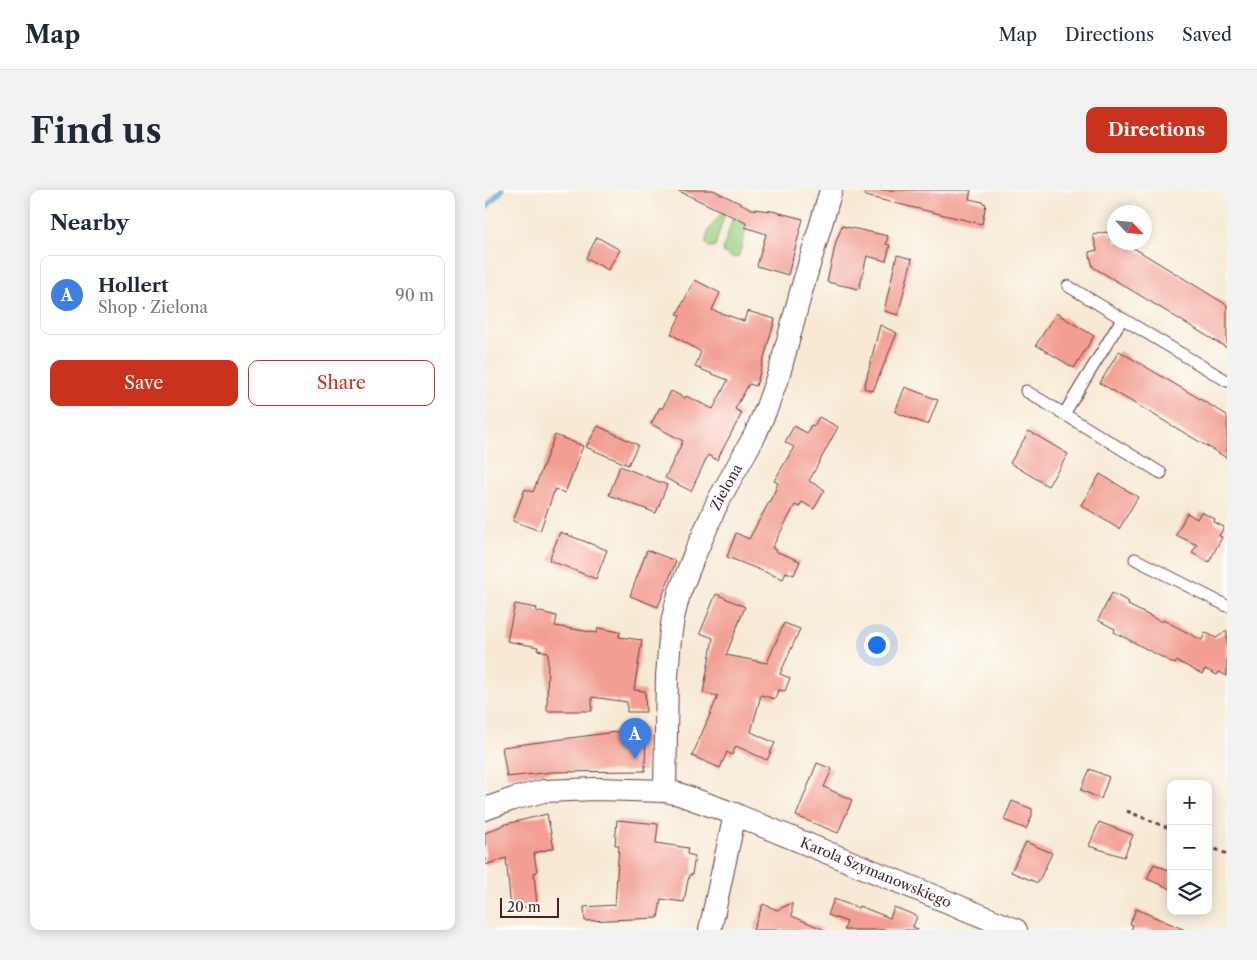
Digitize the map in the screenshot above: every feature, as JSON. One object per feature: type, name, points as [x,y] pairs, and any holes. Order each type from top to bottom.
[{"type":"street","name":"Zielona","points":[[665,791],[667,676],[670,638],[679,594],[718,501],[755,435],[767,408],[780,370],[831,190]]},
{"type":"street","name":"Karola Szymanowskiego","points":[[485,809],[544,791],[597,789],[665,791],[679,794],[735,814],[1016,930]]},
{"type":"street","points":[[710,930],[735,814]]},
{"type":"lane","points":[[1068,286],[1227,381]]},
{"type":"lane","points":[[1064,414],[1123,319]]},
{"type":"lane","points":[[1026,391],[1161,473]]},
{"type":"lane","points":[[1135,559],[1227,606]]},
{"type":"path","points":[[1127,811],[1167,828]]},
{"type":"path","points":[[1212,848],[1227,854]]},
{"type":"green space","points":[[722,212],[725,213],[715,246],[709,247],[705,243],[709,230]]},
{"type":"green space","points":[[733,217],[746,223],[747,227],[739,255],[733,258],[724,253],[723,249]]},
{"type":"building","points":[[677,190],[713,190],[752,209],[772,211],[803,219],[788,275],[757,266],[766,234],[745,227],[746,223]]},
{"type":"building","points":[[866,190],[971,190],[969,199],[986,204],[982,224],[865,196]]},
{"type":"building","points":[[842,226],[888,236],[886,244],[890,245],[886,261],[867,256],[859,289],[827,282],[836,242]]},
{"type":"building","points":[[1106,232],[1107,250],[1137,250],[1227,305],[1227,348],[1093,267],[1089,252],[1097,250],[1093,235]]},
{"type":"building","points":[[597,237],[620,250],[608,270],[586,258]]},
{"type":"building","points":[[897,255],[912,259],[898,315],[884,311]]},
{"type":"building","points":[[695,280],[720,293],[712,310],[744,321],[747,311],[775,319],[756,386],[749,384],[735,409],[742,413],[717,460],[708,455],[691,491],[665,478],[683,441],[651,424],[660,407],[662,409],[671,391],[713,409],[728,380],[695,367],[701,352],[671,334],[680,316],[677,314]]},
{"type":"building","points":[[1056,313],[1094,336],[1074,368],[1036,345]]},
{"type":"building","points":[[880,325],[897,333],[873,391],[864,388]]},
{"type":"building","points":[[1119,351],[1227,415],[1227,458],[1100,383]]},
{"type":"building","points":[[905,387],[938,400],[928,425],[895,412]]},
{"type":"building","points":[[819,417],[838,427],[809,481],[825,490],[814,509],[802,502],[799,507],[795,505],[772,548],[800,561],[794,575],[786,572],[783,579],[727,557],[736,533],[749,539],[774,493],[778,483],[774,481],[794,447],[785,442],[794,426],[807,433],[811,425],[814,426]]},
{"type":"building","points":[[598,426],[638,445],[628,465],[586,447]]},
{"type":"building","points":[[1029,431],[1068,454],[1048,486],[1010,463]]},
{"type":"building","points":[[555,435],[583,446],[565,493],[555,489],[540,531],[513,521],[525,489],[533,492]]},
{"type":"building","points":[[620,466],[667,485],[656,513],[609,495]]},
{"type":"building","points":[[1100,474],[1138,497],[1119,529],[1081,505]]},
{"type":"building","points":[[1201,512],[1215,519],[1214,522],[1224,527],[1219,536],[1222,537],[1209,562],[1192,553],[1197,545],[1176,535],[1187,513],[1197,519]]},
{"type":"building","points":[[560,532],[607,550],[596,579],[549,560]]},
{"type":"building","points":[[647,550],[676,561],[658,607],[630,596]]},
{"type":"building","points":[[1112,593],[1129,602],[1128,605],[1202,640],[1205,632],[1216,638],[1227,631],[1227,676],[1219,672],[1217,675],[1205,669],[1202,674],[1177,661],[1175,664],[1114,632],[1115,629],[1098,620]]},
{"type":"building","points":[[716,594],[745,607],[726,655],[767,663],[784,623],[800,629],[780,674],[790,678],[785,691],[778,690],[775,699],[761,695],[751,732],[775,743],[767,760],[736,746],[732,755],[727,752],[720,768],[692,756],[718,696],[703,693],[713,638],[700,633]]},
{"type":"building","points":[[515,604],[537,608],[536,611],[557,616],[555,626],[597,633],[598,628],[620,632],[619,637],[642,640],[634,690],[645,691],[646,712],[627,712],[627,702],[592,697],[592,711],[547,711],[548,652],[537,650],[538,647],[507,641]]},
{"type":"building","points":[[646,728],[645,771],[552,772],[507,777],[502,747]]},
{"type":"building","points":[[817,763],[832,769],[824,787],[852,800],[838,833],[796,816]]},
{"type":"building","points":[[1090,769],[1109,777],[1101,799],[1081,790]]},
{"type":"building","points":[[1012,801],[1032,809],[1032,816],[1026,829],[1004,820]]},
{"type":"building","points":[[547,814],[554,848],[534,853],[537,872],[534,873],[537,906],[511,908],[506,858],[485,865],[485,833],[506,824]]},
{"type":"building","points":[[617,820],[658,824],[656,843],[688,848],[687,854],[695,856],[692,875],[689,875],[684,902],[661,899],[658,918],[585,921],[584,907],[615,905],[619,845],[615,845]]},
{"type":"building","points":[[1099,822],[1133,835],[1124,857],[1089,846]]},
{"type":"building","points":[[1026,842],[1052,853],[1038,883],[1011,872]]},
{"type":"building","points":[[1154,864],[1167,869],[1167,887],[1147,879]]},
{"type":"building","points":[[834,899],[890,918],[894,907],[917,916],[913,927],[918,930],[844,930],[847,922],[828,915]]},
{"type":"building","points":[[792,903],[792,916],[825,930],[753,930],[763,904],[777,910]]},
{"type":"building","points":[[1136,909],[1185,930],[1131,930],[1133,925],[1130,924]]},
{"type":"waterway","points":[[485,209],[502,190]]},
{"type":"place","name":"Hollert","points":[[635,759]]}]
